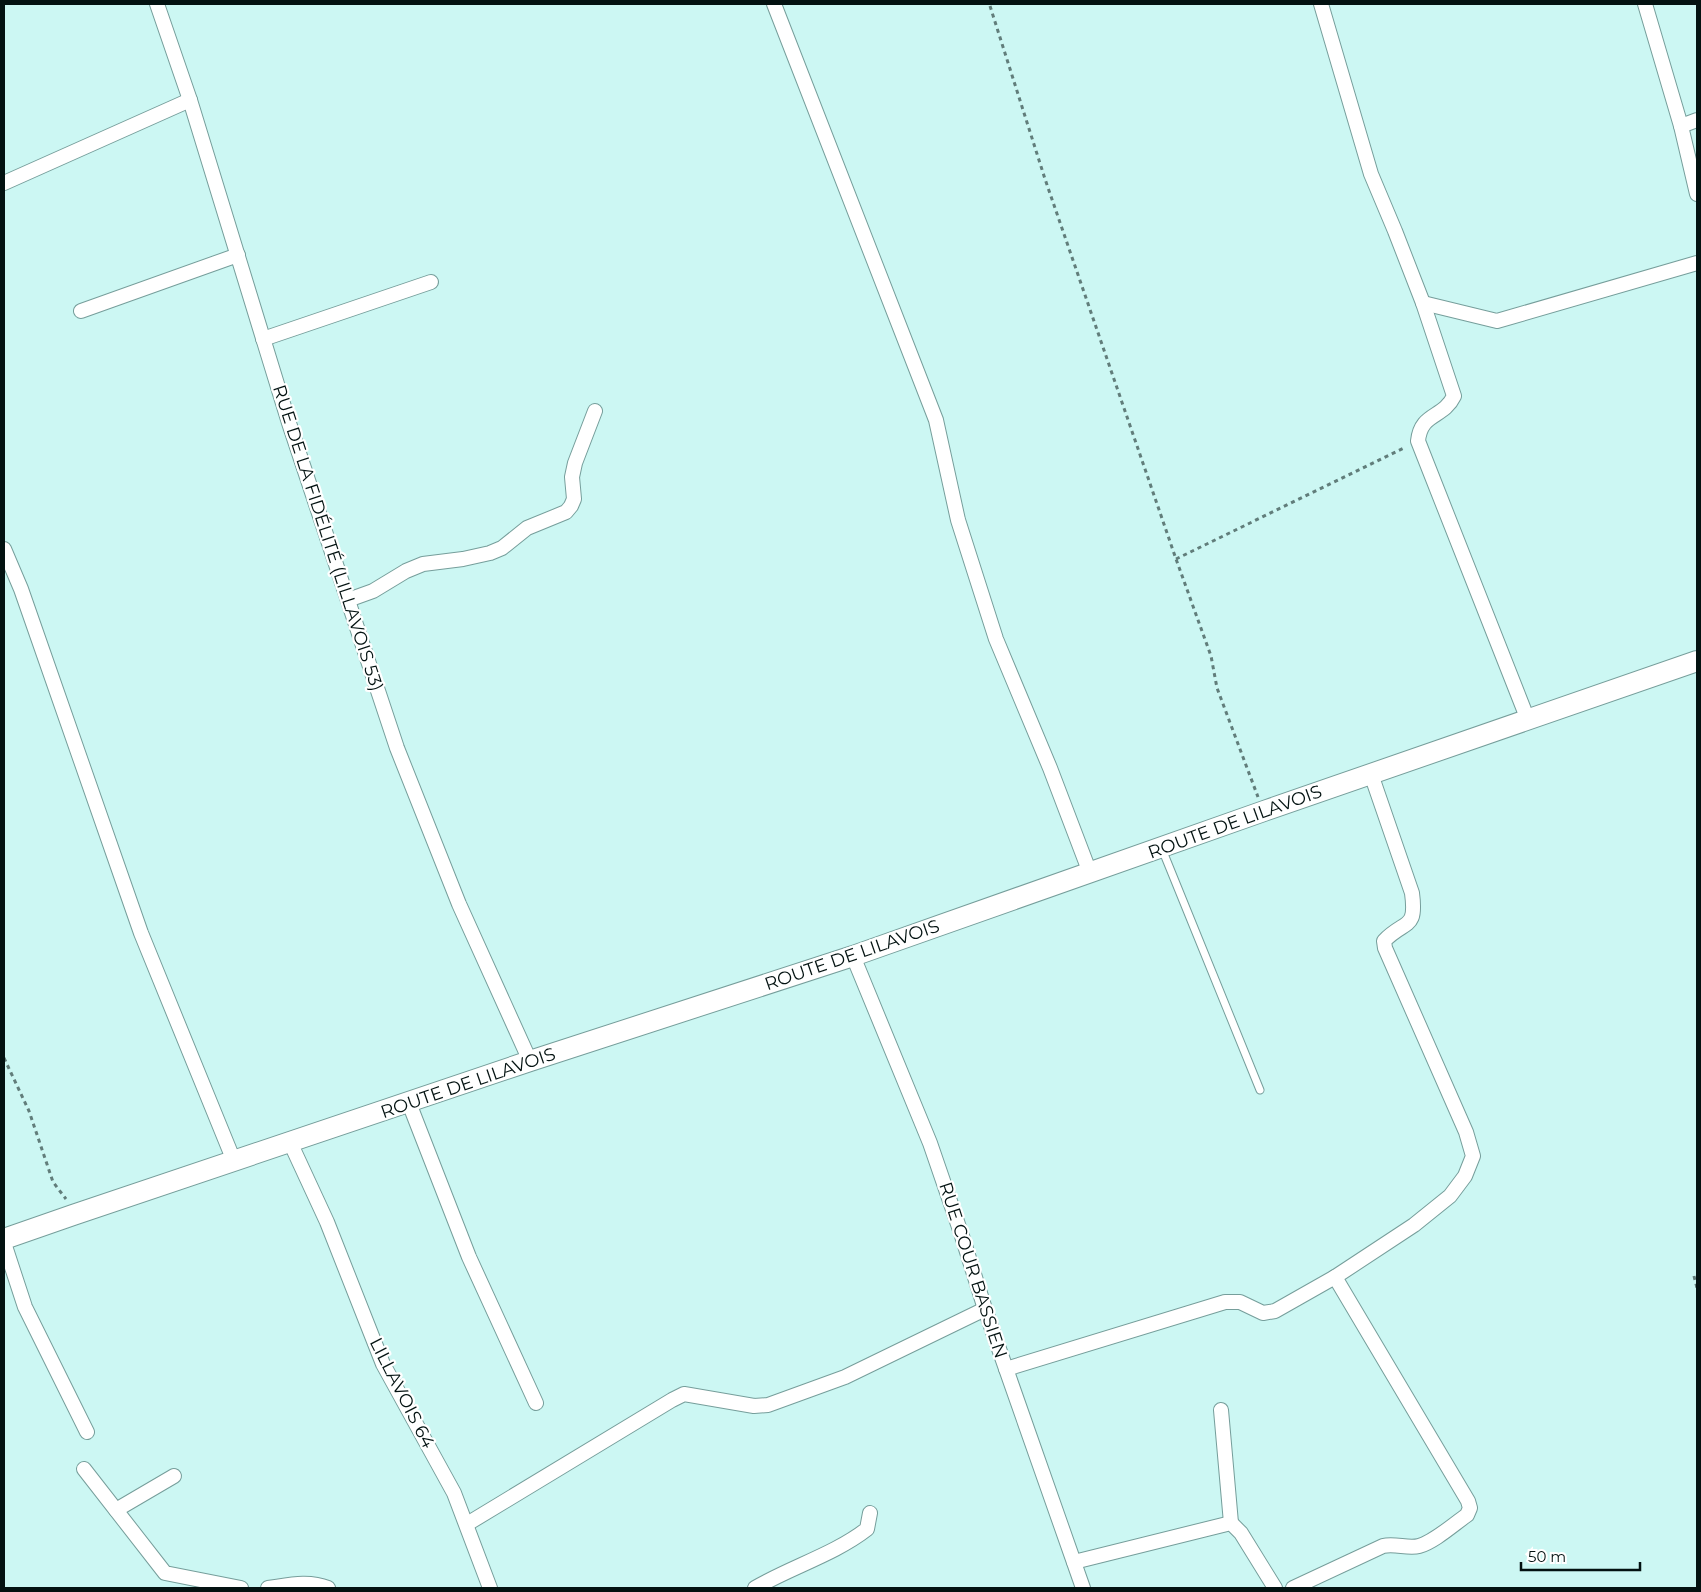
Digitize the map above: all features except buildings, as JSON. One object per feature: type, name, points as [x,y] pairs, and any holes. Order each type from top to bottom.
[{"type":"main road","name":"ROUTE DE LILAVOIS","points":[[4,1241],[73,1215],[234,1160],[853,956],[1697,661]]},
{"type":"street","name":"RUE DE LA FIDÉLITÉ (LILLAVOIS 53)","points":[[157,4],[190,100],[289,423],[397,748],[459,904],[530,1062]]},
{"type":"street","points":[[774,4],[936,420],[958,520],[996,639],[1050,768],[1090,873]]},
{"type":"street","points":[[1321,4],[1371,174],[1423,303],[1454,396],[1451,403],[1422,424],[1418,441],[1528,720]]},
{"type":"street","points":[[1645,4],[1681,126],[1697,194]]},
{"type":"street","points":[[4,183],[190,100]]},
{"type":"street","points":[[1681,126],[1697,120]]},
{"type":"street","points":[[81,311],[238,255]]},
{"type":"street","points":[[1423,303],[1498,322],[1697,263]]},
{"type":"street","points":[[263,339],[431,282]]},
{"type":"street","points":[[348,600],[373,591],[406,571],[423,564],[463,559],[490,553],[502,548],[527,528],[566,512],[574,499],[572,477],[575,463],[595,411]]},
{"type":"street","points":[[4,549],[21,589],[141,933],[234,1160]]},
{"type":"street","points":[[1006,1369],[1225,1302],[1240,1302],[1263,1313],[1275,1311],[1335,1277],[1414,1224],[1450,1196],[1465,1176],[1472,1156],[1466,1132],[1385,948],[1384,941],[1408,924],[1413,917],[1414,909],[1412,894],[1371,774]]},
{"type":"street","name":"RUE COUR BASSIEN","points":[[853,956],[930,1143],[962,1236],[984,1309],[1083,1588]]},
{"type":"street","points":[[409,1103],[469,1257],[536,1403]]},
{"type":"street","name":"LILLAVOIS 64","points":[[290,1142],[327,1222],[383,1364],[454,1493],[490,1588]]},
{"type":"street","points":[[4,1241],[25,1307],[87,1432]]},
{"type":"street","points":[[1293,1588],[1383,1546],[1392,1544],[1418,1546],[1428,1542],[1467,1515],[1470,1508],[1468,1501],[1335,1277]]},
{"type":"street","points":[[467,1524],[684,1394],[754,1406],[768,1404],[845,1377],[984,1309]]},
{"type":"street","points":[[1221,1410],[1231,1523],[1242,1533],[1275,1588]]},
{"type":"street","points":[[84,1469],[165,1573],[241,1588]]},
{"type":"street","points":[[116,1510],[174,1476]]},
{"type":"street","points":[[755,1588],[774,1577],[851,1542],[867,1529],[870,1513]]},
{"type":"street","points":[[1074,1562],[1231,1523]]},
{"type":"street","points":[[268,1588],[302,1583],[318,1584],[328,1588]]},
{"type":"lane","points":[[1161,848],[1260,1090]]},
{"type":"path","points":[[990,6],[1045,179],[1211,656],[1217,688],[1264,811]]},
{"type":"path","points":[[1176,559],[1418,441]]},
{"type":"path","points":[[4,1058],[30,1111],[53,1182],[67,1201],[73,1215]]},
{"type":"path","points":[[1694,1276],[1697,1288]]}]
